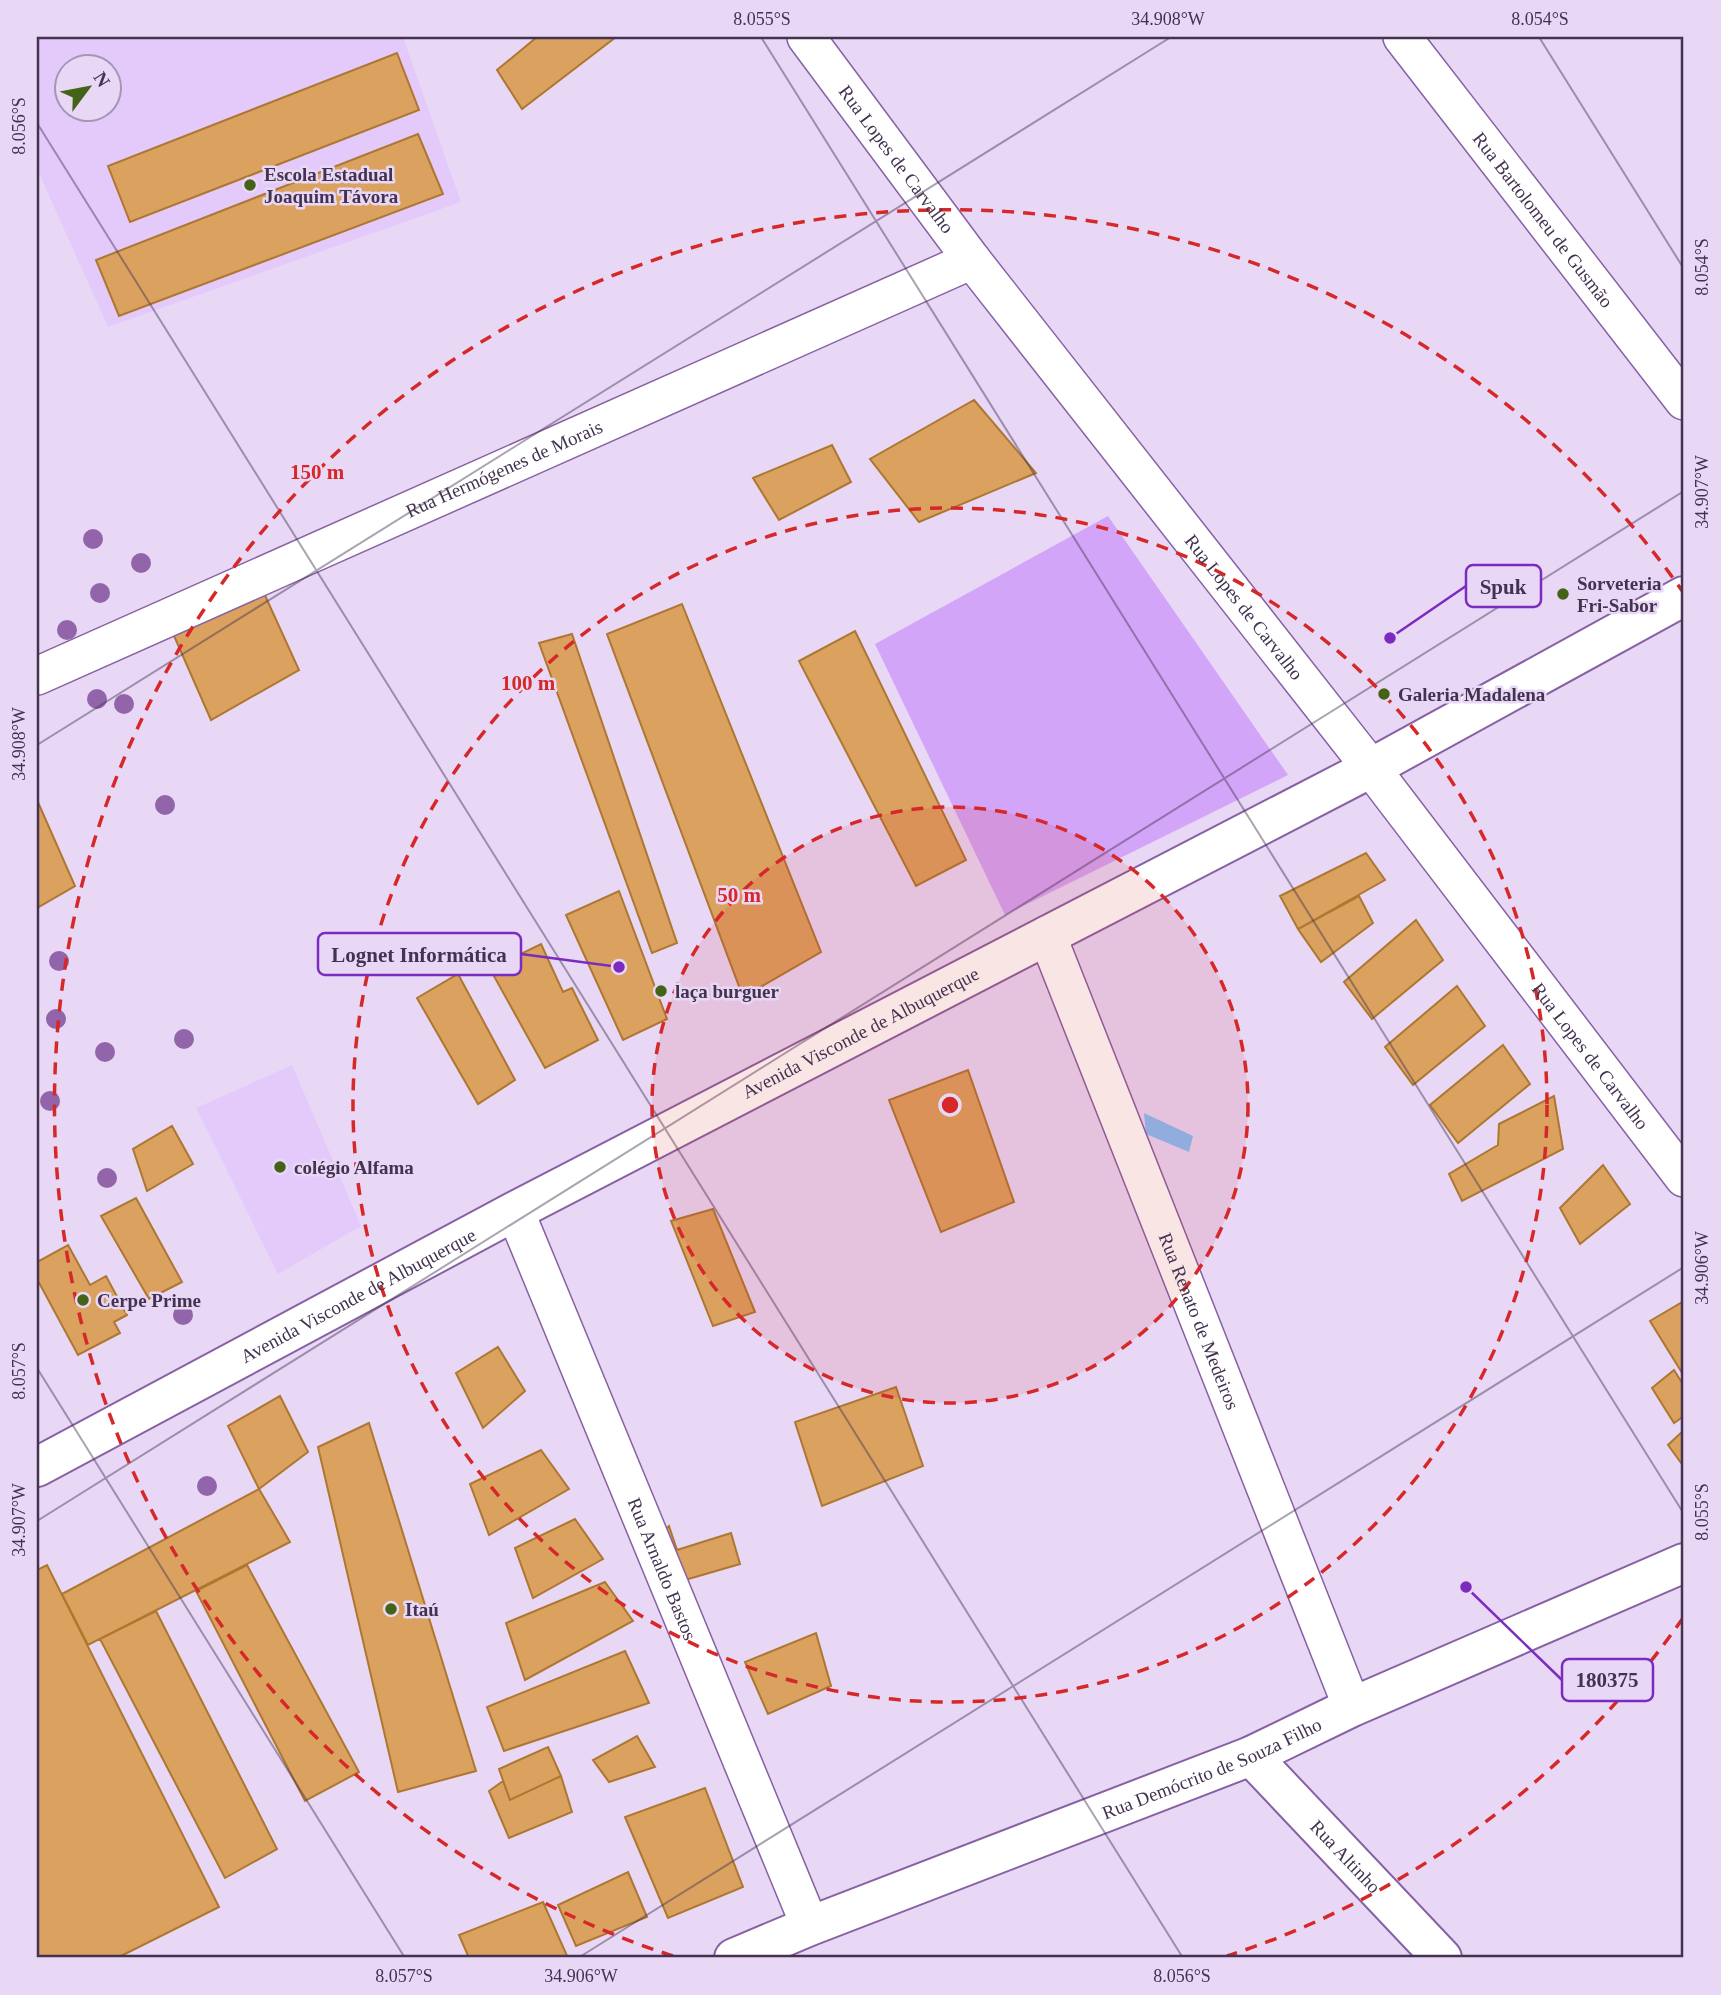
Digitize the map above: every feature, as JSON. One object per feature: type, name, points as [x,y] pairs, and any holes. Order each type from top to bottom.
[{"type":"main road","name":"Avenida Visconde de Albuquerque","points":[[37,1467],[514,1212],[1371,768],[1684,596]]},
{"type":"main road","name":"Rua Demócrito de Souza Filho","points":[[734,1958],[810,1926],[1251,1756],[1352,1707],[1684,1563]]},
{"type":"main road","name":"Rua Altinho","points":[[1251,1756],[1442,1958]]},
{"type":"street","name":"Rua Lopes de Carvalho","points":[[806,37],[972,260],[1371,768],[1684,1178]]},
{"type":"street","name":"Rua Bartolomeu de Gusmão","points":[[1402,37],[1684,401]]},
{"type":"street","name":"Rua Hermógenes de Morais","points":[[37,676],[972,260]]},
{"type":"street","name":"Rua Renato de Medeiros","points":[[1047,935],[1352,1707]]},
{"type":"street","name":"Rua Arnaldo Bastos","points":[[514,1212],[810,1926]]},
{"type":"shaded area","name":"Escola Estadual Joaquim Távora","points":[[37,37],[403,37],[461,202],[108,327],[37,169]]},
{"type":"shaded area","points":[[1108,516],[1288,775],[1005,915],[875,644]]},
{"type":"shaded area","name":"colégio Alfama","points":[[292,1065],[361,1226],[278,1274],[196,1108]]},
{"type":"water","points":[[1144,1113],[1193,1136],[1189,1152],[1146,1134]]},
{"type":"building","points":[[537,37],[616,37],[522,109],[497,70]]},
{"type":"building","points":[[397,53],[419,110],[130,222],[108,166]]},
{"type":"building","points":[[418,134],[443,194],[119,316],[96,260]]},
{"type":"building","points":[[974,400],[1036,473],[919,522],[870,459]]},
{"type":"building","points":[[832,445],[851,482],[779,520],[753,478]]},
{"type":"building","points":[[263,591],[299,670],[211,720],[171,629]]},
{"type":"building","points":[[682,604],[821,952],[743,997],[607,634]]},
{"type":"building","points":[[855,631],[966,860],[916,886],[799,661]]},
{"type":"building","points":[[572,634],[677,943],[652,953],[539,643]]},
{"type":"building","points":[[37,800],[75,886],[37,908]]},
{"type":"building","points":[[1366,853],[1385,880],[1298,929],[1280,896]]},
{"type":"building","points":[[619,891],[667,1019],[623,1040],[566,915]]},
{"type":"building","points":[[1359,896],[1373,923],[1321,962],[1298,929]]},
{"type":"building","points":[[1416,920],[1443,960],[1372,1019],[1344,982]]},
{"type":"building","points":[[541,944],[563,992],[572,988],[598,1040],[545,1068],[490,969]]},
{"type":"building","points":[[458,974],[515,1080],[478,1104],[417,998]]},
{"type":"building","points":[[1457,986],[1485,1026],[1413,1085],[1385,1047]]},
{"type":"building","points":[[1503,1045],[1530,1084],[1458,1143],[1430,1105]]},
{"type":"building","points":[[968,1070],[1014,1202],[941,1232],[889,1100]]},
{"type":"building","points":[[1554,1096],[1563,1149],[1462,1201],[1449,1174],[1498,1145],[1499,1124]]},
{"type":"building","points":[[172,1126],[193,1164],[147,1191],[133,1149]]},
{"type":"building","points":[[1603,1165],[1630,1204],[1580,1244],[1560,1208]]},
{"type":"building","points":[[136,1198],[182,1282],[149,1299],[101,1216]]},
{"type":"building","points":[[713,1209],[755,1312],[713,1326],[671,1221]]},
{"type":"building","name":"Cerpe Prime","points":[[68,1245],[90,1285],[106,1276],[127,1315],[114,1322],[120,1333],[78,1355],[37,1279],[37,1262]]},
{"type":"building","points":[[1684,1301],[1684,1376],[1650,1321]]},
{"type":"building","points":[[498,1347],[525,1391],[483,1428],[456,1373]]},
{"type":"building","points":[[1674,1370],[1684,1386],[1684,1416],[1674,1423],[1652,1388]]},
{"type":"building","points":[[896,1387],[923,1466],[822,1506],[795,1422]]},
{"type":"building","points":[[280,1396],[308,1452],[259,1489],[228,1426]]},
{"type":"building","name":"Itaú","points":[[369,1423],[476,1771],[398,1792],[318,1447]]},
{"type":"building","points":[[1684,1430],[1684,1467],[1668,1445]]},
{"type":"building","points":[[541,1450],[569,1489],[489,1535],[470,1484]]},
{"type":"building","points":[[259,1489],[290,1542],[88,1645],[62,1594]]},
{"type":"building","points":[[575,1519],[603,1559],[533,1598],[515,1548]]},
{"type":"building","points":[[669,1526],[677,1550],[731,1533],[740,1564],[678,1582],[659,1536]]},
{"type":"building","points":[[47,1565],[219,1907],[117,1958],[37,1958],[37,1570]]},
{"type":"building","points":[[247,1565],[359,1772],[305,1801],[196,1591]]},
{"type":"building","points":[[605,1582],[633,1621],[525,1680],[506,1623]]},
{"type":"building","points":[[156,1611],[277,1849],[225,1878],[100,1639]]},
{"type":"building","points":[[816,1633],[831,1686],[768,1714],[745,1662]]},
{"type":"building","points":[[625,1651],[649,1703],[504,1751],[487,1707]]},
{"type":"building","points":[[637,1736],[655,1767],[609,1782],[593,1760]]},
{"type":"building","points":[[548,1747],[561,1776],[510,1800],[499,1769]]},
{"type":"building","points":[[561,1776],[572,1812],[509,1838],[489,1791],[503,1781],[510,1800]]},
{"type":"building","points":[[705,1788],[743,1887],[668,1918],[625,1817]]},
{"type":"building","points":[[628,1872],[647,1917],[576,1946],[558,1905]]},
{"type":"building","points":[[543,1902],[568,1958],[469,1958],[459,1935]]},
{"type":"place","name":"Escola Estadual Joaquim Távora","points":[[250,185]]},
{"type":"place","name":"Sorveteria Fri-Sabor","points":[[1563,594]]},
{"type":"place","name":"Spuk","points":[[1390,638]]},
{"type":"place","name":"Galeria Madalena","points":[[1384,694]]},
{"type":"place","name":"Lognet Informática","points":[[619,967]]},
{"type":"place","name":"laça burguer","points":[[661,991]]},
{"type":"place","name":"colégio Alfama","points":[[280,1167]]},
{"type":"place","name":"Cerpe Prime","points":[[83,1300]]},
{"type":"place","name":"180375","points":[[1466,1587]]},
{"type":"place","name":"Itaú","points":[[391,1609]]}]
